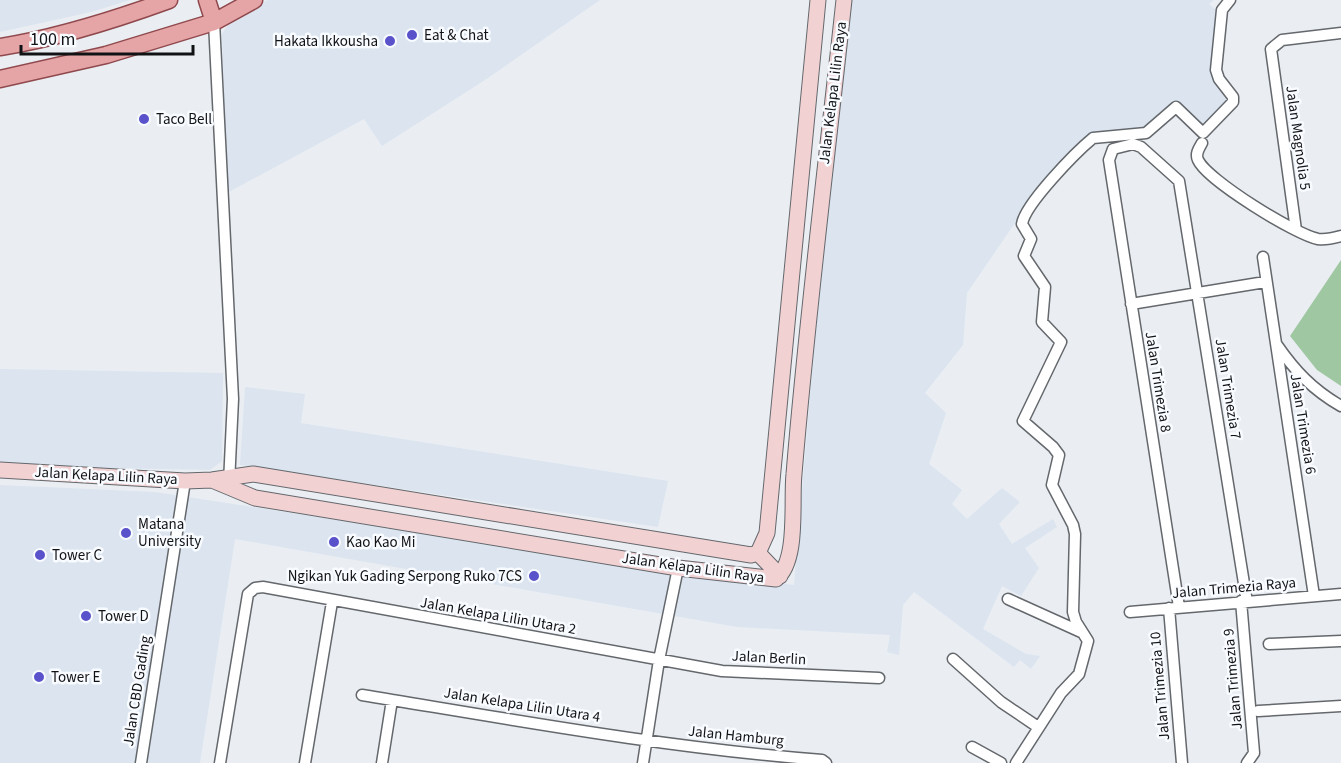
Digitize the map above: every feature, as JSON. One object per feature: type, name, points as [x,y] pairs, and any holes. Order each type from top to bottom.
[{"type":"main road","points":[[0,47],[36,42],[106,23],[169,0]]},
{"type":"main road","points":[[207,0],[214,22]]},
{"type":"main road","points":[[0,79],[106,56],[214,22],[254,0]]},
{"type":"street","name":"Jalan Kelapa Lilin Raya","points":[[229,482],[253,474],[751,555],[758,553],[767,533],[818,0]]},
{"type":"street","name":"Jalan Kelapa Lilin Raya","points":[[0,470],[229,482],[255,498],[678,568],[776,579],[785,569],[792,537],[793,481],[808,304],[844,0]]},
{"type":"street","points":[[1016,763],[1061,693],[1079,674],[1088,641],[1076,622],[1073,612],[1073,525],[1052,485],[1059,455],[1053,447],[1023,422],[1061,342],[1042,322],[1045,287],[1024,256],[1031,238],[1022,224],[1024,216],[1037,197],[1093,138],[1146,133],[1176,107],[1203,133],[1227,109],[1233,97],[1219,79],[1216,70],[1221,10],[1230,0]]},
{"type":"street","points":[[214,22],[233,399],[229,482]]},
{"type":"street","name":"Jalan Magnolia 5","points":[[1296,230],[1271,50],[1282,40],[1341,33]]},
{"type":"street","points":[[1202,143],[1197,153],[1198,161],[1215,177],[1282,225],[1318,239],[1341,236]]},
{"type":"street","name":"Jalan Trimezia 8","points":[[1174,608],[1109,160],[1113,149],[1137,144],[1179,181]]},
{"type":"street","name":"Jalan Trimezia 7","points":[[1179,181],[1244,601]]},
{"type":"street","name":"Jalan Trimezia 6","points":[[1263,257],[1314,596]]},
{"type":"street","points":[[1131,304],[1265,282]]},
{"type":"street","points":[[1275,341],[1295,371],[1323,396],[1341,406]]},
{"type":"street","name":"Jalan CBD Gading","points":[[141,763],[185,481]]},
{"type":"street","points":[[488,536],[490,512]]},
{"type":"street","points":[[767,533],[777,542],[782,543],[792,537]]},
{"type":"street","points":[[758,553],[780,576]]},
{"type":"street","points":[[643,763],[659,660],[678,568]]},
{"type":"street","name":"Jalan Kelapa Lilin Utara 2","points":[[220,763],[248,594],[255,588],[262,587],[333,602],[659,660]]},
{"type":"street","name":"Jalan Trimezia Raya","points":[[1130,612],[1341,594]]},
{"type":"street","points":[[1008,599],[1084,633]]},
{"type":"street","name":"Jalan Trimezia 9","points":[[1244,601],[1254,753],[1247,763]]},
{"type":"street","points":[[305,763],[333,602]]},
{"type":"street","name":"Jalan Trimezia 10","points":[[1174,608],[1182,762]]},
{"type":"street","points":[[1269,644],[1341,641]]},
{"type":"street","points":[[953,659],[1001,702],[1038,727]]},
{"type":"street","name":"Jalan Berlin","points":[[659,660],[722,671],[879,678]]},
{"type":"street","name":"Jalan Kelapa Lilin Utara 4","points":[[362,695],[647,741]]},
{"type":"street","points":[[382,763],[392,700]]},
{"type":"street","points":[[1258,711],[1341,706]]},
{"type":"street","name":"Jalan Hamburg","points":[[647,741],[739,754],[824,762]]},
{"type":"street","points":[[972,747],[1001,763]]},
{"type":"shaded area","points":[[0,0],[130,0],[91,12],[0,32]]},
{"type":"shaded area","points":[[268,0],[600,0],[488,78],[382,146],[364,119],[227,193],[222,34],[231,20]]},
{"type":"shaded area","points":[[850,0],[1214,0],[1209,4],[1216,10],[1211,73],[1233,97],[1201,130],[1174,103],[1146,132],[1097,137],[1032,198],[967,293],[963,345],[925,393],[946,413],[929,464],[962,490],[952,504],[967,519],[1002,488],[1020,502],[999,524],[1012,544],[1053,519],[1057,527],[1025,548],[1039,568],[1021,596],[1002,586],[983,629],[1026,654],[1040,656],[1031,669],[1020,660],[1014,667],[914,592],[903,605],[899,655],[887,652],[890,635],[737,627],[235,539],[200,763],[0,763],[0,485],[155,492],[663,570],[794,585],[814,349]]},
{"type":"shaded area","points":[[0,369],[223,373],[222,461],[210,470],[0,466]]},
{"type":"shaded area","points":[[245,387],[305,394],[301,423],[668,481],[658,527],[240,465]]},
{"type":"green space","points":[[1341,260],[1341,386],[1317,370],[1290,336]]},
{"type":"place","name":"Eat & Chat","points":[[412,35]]},
{"type":"place","name":"Hakata Ikkousha","points":[[390,41]]},
{"type":"place","name":"Taco Bell","points":[[144,119]]},
{"type":"place","name":"Matana University","points":[[126,533]]},
{"type":"place","name":"Kao Kao Mi","points":[[334,542]]},
{"type":"place","name":"Tower C","points":[[40,555]]},
{"type":"place","name":"Ngikan Yuk Gading Serpong Ruko 7CS","points":[[534,576]]},
{"type":"place","name":"Tower D","points":[[86,616]]},
{"type":"place","name":"Tower E","points":[[39,677]]}]
